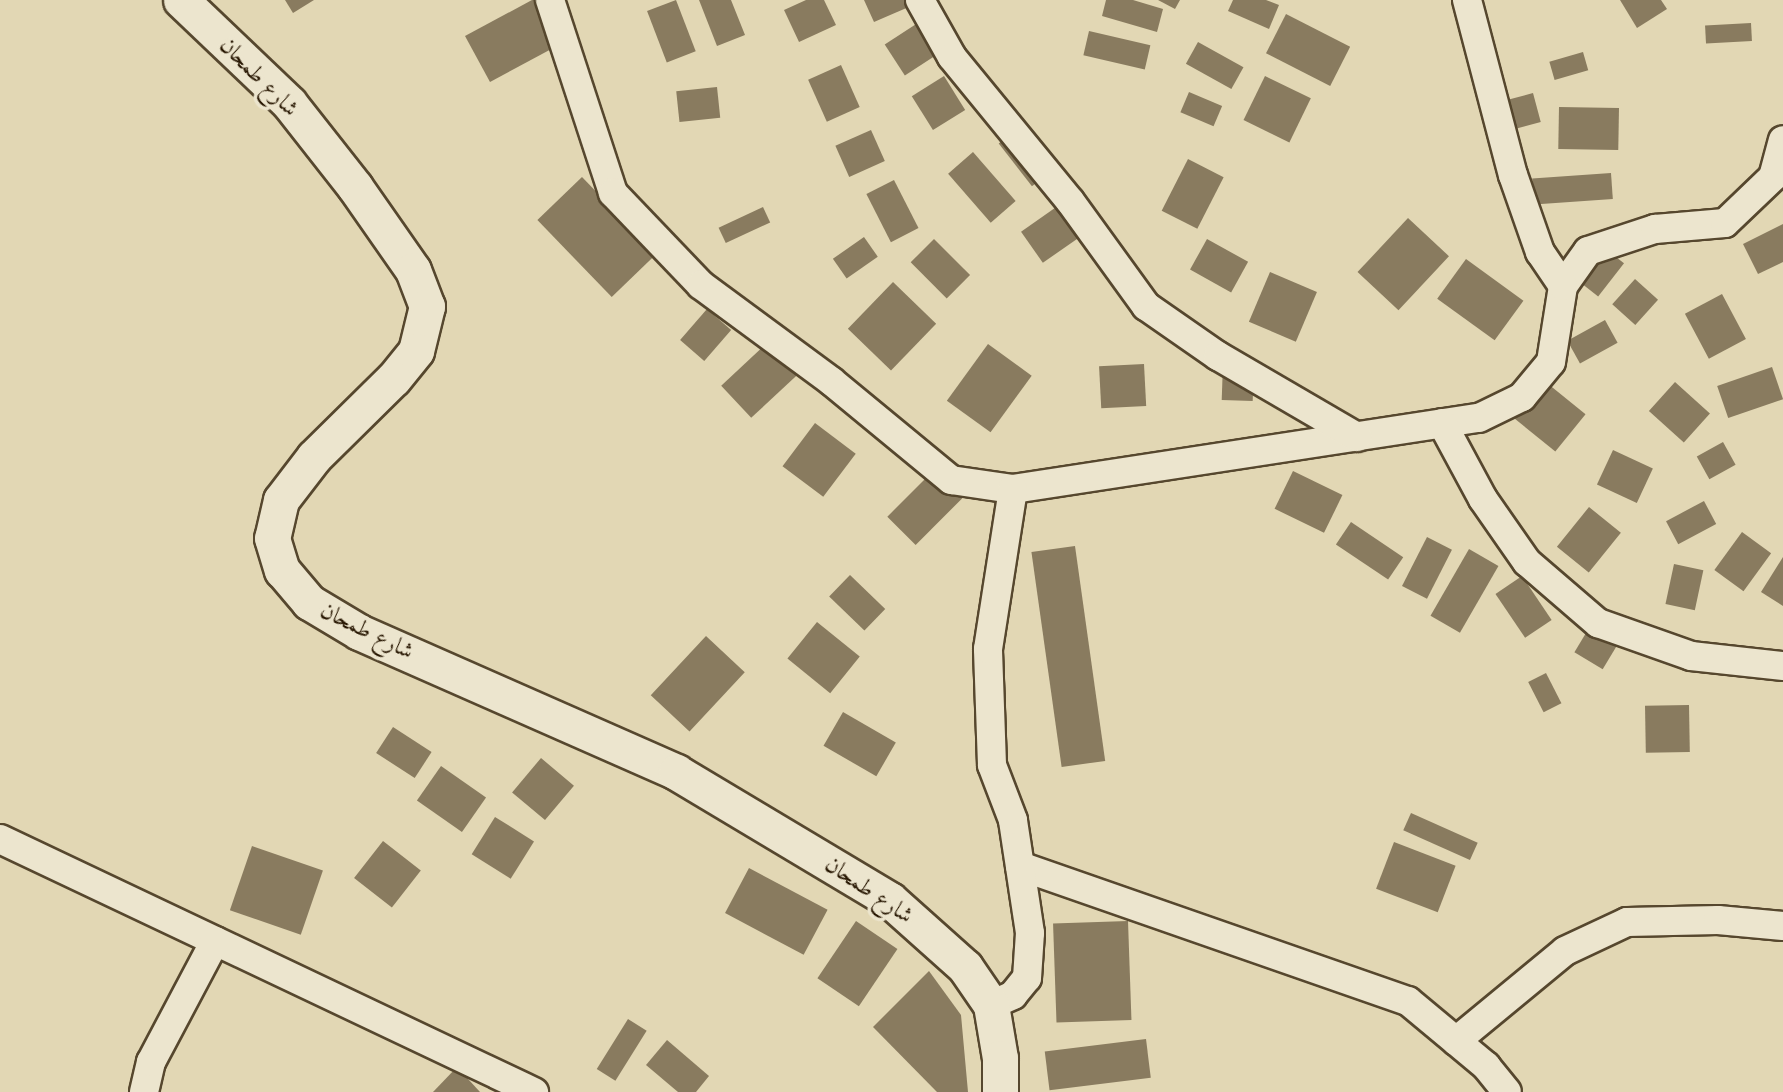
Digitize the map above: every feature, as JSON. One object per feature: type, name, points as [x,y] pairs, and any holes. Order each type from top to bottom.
[{"type":"street","name":"شارع طمحان","points":[[181,0],[289,103],[355,187],[414,270],[427,306],[416,351],[393,379],[313,457],[281,500],[272,538],[282,570],[309,602],[359,632],[676,772],[869,887],[931,934],[965,967],[990,1005],[1000,1058],[1000,1092]]},
{"type":"street","points":[[550,0],[613,193],[701,285],[831,381],[951,480],[1013,489],[1479,418],[1522,397],[1551,362],[1563,286],[1588,251],[1655,229],[1725,223],[1773,177],[1783,141]]},
{"type":"street","points":[[920,0],[952,57],[1070,201],[1146,306],[1218,356],[1357,437]]},
{"type":"street","points":[[1467,0],[1513,175],[1540,252],[1563,286]]},
{"type":"street","points":[[1442,423],[1483,499],[1527,562],[1598,623],[1691,656],[1783,666]]},
{"type":"street","points":[[990,1005],[1013,995],[1027,978],[1030,933],[1013,820],[992,765],[988,649],[1013,489]]},
{"type":"street","points":[[0,839],[526,1090]]},
{"type":"street","points":[[1020,866],[1408,1001],[1486,1066],[1507,1092]]},
{"type":"street","points":[[1456,1041],[1565,951],[1627,922],[1718,920],[1783,926]]},
{"type":"street","points":[[144,1092],[151,1062],[215,941]]},
{"type":"building","points":[[285,0],[314,0],[293,13]]},
{"type":"building","points":[[532,0],[549,0],[570,39],[490,82],[465,36]]},
{"type":"building","points":[[676,0],[696,51],[667,62],[647,11]]},
{"type":"building","points":[[699,0],[731,0],[745,35],[717,46]]},
{"type":"building","points":[[806,0],[824,0],[836,25],[799,42],[784,10]]},
{"type":"building","points":[[864,0],[916,0],[918,3],[874,22]]},
{"type":"building","points":[[1106,0],[1133,0],[1163,9],[1157,32],[1102,16]]},
{"type":"building","points":[[1158,0],[1180,0],[1175,9]]},
{"type":"building","points":[[1233,0],[1266,0],[1279,5],[1269,29],[1228,11]]},
{"type":"building","points":[[1620,0],[1661,0],[1667,9],[1637,28]]},
{"type":"building","points":[[1286,14],[1350,47],[1330,86],[1266,53]]},
{"type":"building","points":[[930,15],[950,46],[905,75],[885,44]]},
{"type":"building","points":[[1751,23],[1752,41],[1706,43],[1705,25]]},
{"type":"building","points":[[1089,31],[1150,45],[1145,70],[1083,55]]},
{"type":"building","points":[[1198,42],[1243,67],[1231,89],[1186,64]]},
{"type":"building","points":[[1583,52],[1588,70],[1555,80],[1549,62]]},
{"type":"building","points":[[841,65],[860,107],[827,122],[808,80]]},
{"type":"building","points":[[944,76],[965,110],[933,130],[912,96]]},
{"type":"building","points":[[1265,76],[1311,98],[1289,142],[1244,120]]},
{"type":"building","points":[[717,87],[720,118],[679,122],[676,91]]},
{"type":"building","points":[[1189,92],[1222,106],[1214,126],[1180,112]]},
{"type":"building","points":[[1533,93],[1541,122],[1513,129],[1505,101]]},
{"type":"building","points":[[1559,107],[1619,108],[1618,150],[1558,149]]},
{"type":"building","points":[[1020,127],[1053,170],[1032,186],[999,144]]},
{"type":"building","points":[[871,130],[885,161],[849,177],[835,146]]},
{"type":"building","points":[[973,152],[1016,201],[991,223],[948,174]]},
{"type":"building","points":[[1188,159],[1224,177],[1197,229],[1162,211]]},
{"type":"building","points":[[1611,173],[1613,199],[1534,204],[1532,179]]},
{"type":"building","points":[[582,177],[656,254],[612,297],[537,220]]},
{"type":"building","points":[[894,180],[919,228],[891,242],[866,194]]},
{"type":"building","points":[[1062,203],[1084,234],[1043,263],[1021,232]]},
{"type":"building","points":[[763,207],[770,222],[726,243],[719,228]]},
{"type":"building","points":[[1408,218],[1449,256],[1398,310],[1358,272]]},
{"type":"building","points":[[1783,224],[1783,262],[1758,274],[1743,244]]},
{"type":"building","points":[[864,237],[878,257],[847,278],[833,259]]},
{"type":"building","points":[[934,239],[970,275],[947,298],[911,262]]},
{"type":"building","points":[[1207,239],[1248,262],[1231,292],[1190,270]]},
{"type":"building","points":[[1598,243],[1624,263],[1598,296],[1572,276]]},
{"type":"building","points":[[1466,259],[1523,301],[1495,340],[1437,299]]},
{"type":"building","points":[[1270,272],[1317,292],[1296,342],[1249,322]]},
{"type":"building","points":[[1635,279],[1658,300],[1635,325],[1612,304]]},
{"type":"building","points":[[893,282],[936,324],[891,370],[848,329]]},
{"type":"building","points":[[1722,294],[1746,339],[1709,359],[1685,314]]},
{"type":"building","points":[[707,309],[731,330],[704,361],[680,340]]},
{"type":"building","points":[[1605,320],[1618,343],[1580,364],[1567,341]]},
{"type":"building","points":[[768,342],[798,374],[751,418],[721,386]]},
{"type":"building","points":[[988,344],[1032,376],[991,432],[947,401]]},
{"type":"building","points":[[1223,363],[1254,364],[1253,401],[1222,400]]},
{"type":"building","points":[[1144,364],[1146,406],[1101,408],[1099,366]]},
{"type":"building","points":[[1772,367],[1783,399],[1728,418],[1717,386]]},
{"type":"building","points":[[1542,379],[1586,414],[1555,452],[1512,416]]},
{"type":"building","points":[[1675,382],[1710,413],[1684,442],[1649,411]]},
{"type":"building","points":[[815,423],[856,454],[823,497],[783,466]]},
{"type":"building","points":[[1723,442],[1736,465],[1709,479],[1697,457]]},
{"type":"building","points":[[1613,450],[1653,469],[1637,503],[1597,484]]},
{"type":"building","points":[[934,470],[962,498],[916,545],[887,517]]},
{"type":"building","points":[[1293,471],[1342,495],[1324,533],[1275,509]]},
{"type":"building","points":[[1704,501],[1716,524],[1678,544],[1666,521]]},
{"type":"building","points":[[1589,507],[1621,533],[1589,572],[1557,547]]},
{"type":"building","points":[[1351,522],[1403,557],[1388,580],[1336,544]]},
{"type":"building","points":[[1742,532],[1771,553],[1743,591],[1714,570]]},
{"type":"building","points":[[1427,537],[1452,550],[1427,599],[1402,586]]},
{"type":"building","points":[[1075,546],[1105,761],[1062,767],[1031,552]]},
{"type":"building","points":[[1469,549],[1498,566],[1460,633],[1430,616]]},
{"type":"building","points":[[1783,557],[1783,606],[1761,592]]},
{"type":"building","points":[[1674,564],[1703,570],[1695,610],[1665,604]]},
{"type":"building","points":[[850,575],[885,609],[864,631],[829,597]]},
{"type":"building","points":[[1522,576],[1552,620],[1525,638],[1495,594]]},
{"type":"building","points":[[1595,618],[1623,635],[1603,669],[1574,652]]},
{"type":"building","points":[[817,622],[860,657],[830,693],[787,659]]},
{"type":"building","points":[[706,636],[745,672],[690,731],[651,695]]},
{"type":"building","points":[[1546,673],[1561,703],[1544,712],[1528,682]]},
{"type":"building","points":[[1689,705],[1690,752],[1646,753],[1645,706]]},
{"type":"building","points":[[843,712],[896,742],[876,776],[824,746]]},
{"type":"building","points":[[393,727],[432,752],[415,778],[376,753]]},
{"type":"building","points":[[541,758],[574,786],[545,820],[512,792]]},
{"type":"building","points":[[441,766],[486,798],[462,832],[417,800]]},
{"type":"building","points":[[1411,813],[1478,843],[1470,860],[1403,830]]},
{"type":"building","points":[[495,817],[534,841],[511,879],[472,854]]},
{"type":"building","points":[[383,841],[421,871],[392,908],[354,878]]},
{"type":"building","points":[[1394,842],[1456,866],[1438,912],[1376,889]]},
{"type":"building","points":[[252,846],[323,870],[301,935],[230,910]]},
{"type":"building","points":[[749,868],[828,910],[804,955],[725,913]]},
{"type":"building","points":[[856,921],[897,949],[859,1006],[817,978]]},
{"type":"building","points":[[1128,921],[1131,1020],[1057,1023],[1053,924]]},
{"type":"building","points":[[929,971],[961,1015],[968,1092],[937,1092],[873,1027]]},
{"type":"building","points":[[628,1019],[647,1031],[615,1081],[597,1069]]},
{"type":"building","points":[[1146,1039],[1151,1078],[1050,1090],[1045,1051]]},
{"type":"building","points":[[667,1040],[709,1076],[696,1092],[678,1092],[646,1065]]},
{"type":"building","points":[[457,1067],[480,1092],[433,1092]]}]
